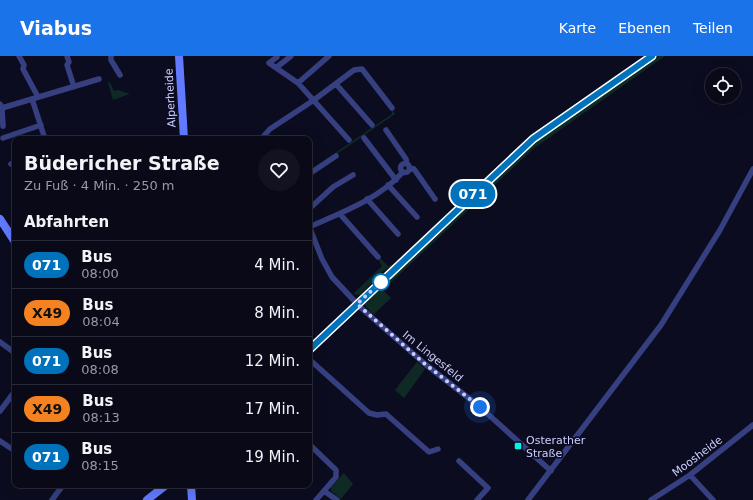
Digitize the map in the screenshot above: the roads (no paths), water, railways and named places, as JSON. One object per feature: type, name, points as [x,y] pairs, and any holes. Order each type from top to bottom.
[{"type":"main road","name":"Alperheide","points":[[179,56],[184,136]]},
{"type":"main road","points":[[312,347],[533,139],[652,56]]},
{"type":"main road","points":[[0,219],[12,237]]},
{"type":"main road","points":[[147,500],[162,488]]},
{"type":"main road","points":[[191,488],[192,500]]},
{"type":"street","points":[[19,56],[24,65],[23,69],[38,97]]},
{"type":"street","points":[[67,56],[69,62],[67,65],[74,87]]},
{"type":"street","points":[[111,56],[111,60],[120,75]]},
{"type":"street","points":[[277,56],[277,58],[269,63],[277,67],[298,83],[349,140]]},
{"type":"street","points":[[277,67],[291,56]]},
{"type":"street","points":[[298,83],[329,56]]},
{"type":"street","points":[[264,136],[270,129],[314,100],[354,70],[362,69],[392,108]]},
{"type":"street","points":[[3,126],[1,106],[32,99],[99,79]]},
{"type":"street","points":[[336,84],[372,125]]},
{"type":"street","points":[[32,99],[44,136]]},
{"type":"street","points":[[3,138],[41,126]]},
{"type":"street","points":[[386,130],[406,159],[408,166]]},
{"type":"street","points":[[364,138],[396,180]]},
{"type":"street","points":[[312,172],[336,156]]},
{"type":"street","points":[[312,226],[340,214],[396,180],[403,172],[401,167],[408,166],[414,169],[435,199]]},
{"type":"street","points":[[528,500],[642,351],[672,309],[720,230],[753,169]]},
{"type":"street","points":[[312,206],[333,187],[353,175]]},
{"type":"street","points":[[388,185],[417,217]]},
{"type":"street","points":[[367,199],[398,234]]},
{"type":"street","points":[[340,214],[378,257]]},
{"type":"street","name":"Im Lingesfeld","points":[[312,234],[322,259],[332,276],[357,304],[425,364],[480,407],[551,471]]},
{"type":"street","points":[[0,342],[12,352]]},
{"type":"street","points":[[312,362],[369,413],[386,414],[429,452],[438,449]]},
{"type":"street","points":[[0,411],[12,394]]},
{"type":"street","name":"Moosheide","points":[[651,500],[690,475],[753,425]]},
{"type":"street","points":[[0,441],[12,449]]},
{"type":"street","points":[[312,447],[336,470],[336,477],[316,500]]},
{"type":"street","points":[[459,461],[488,488],[477,500]]},
{"type":"street","points":[[690,475],[713,500]]},
{"type":"street","points":[[52,500],[61,488]]},
{"type":"street","points":[[324,491],[337,500]]},
{"type":"place","name":"Osterather Straße","points":[[518,446]]}]
